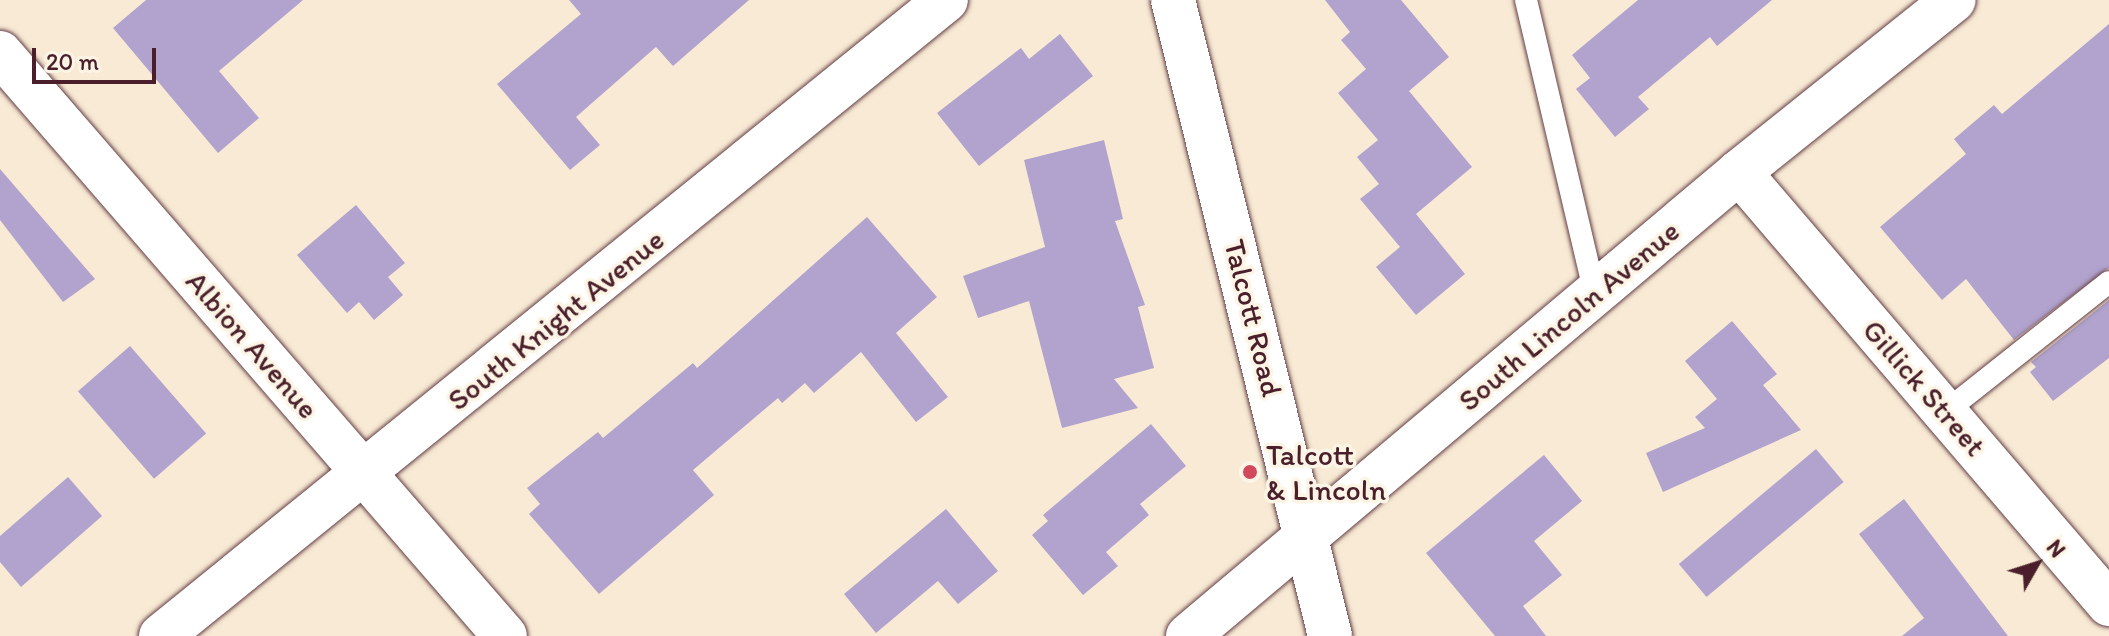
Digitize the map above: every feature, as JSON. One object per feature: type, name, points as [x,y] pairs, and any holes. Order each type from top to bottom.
[{"type":"street","name":"South Knight Avenue","points":[[161,636],[365,476],[946,0]]},
{"type":"street","name":"Talcott Road","points":[[1173,0],[1330,636]]},
{"type":"street","name":"South Lincoln Avenue","points":[[1188,636],[1739,172],[1954,0]]},
{"type":"street","name":"Albion Avenue","points":[[0,53],[505,636]]},
{"type":"street","name":"Gillick Street","points":[[1739,172],[2109,604]]},
{"type":"lane","points":[[1526,0],[1595,295]]},
{"type":"lane","points":[[1945,412],[2109,282]]},
{"type":"building","points":[[146,0],[303,0],[219,71],[259,118],[218,153],[113,28]]},
{"type":"building","points":[[569,0],[749,0],[673,66],[656,47],[576,117],[600,145],[570,170],[497,84],[581,14]]},
{"type":"building","points":[[1325,0],[1401,0],[1449,57],[1409,91],[1472,167],[1416,214],[1465,274],[1416,315],[1376,267],[1400,247],[1360,199],[1379,184],[1357,157],[1378,140],[1338,93],[1366,69],[1341,40],[1350,32]]},
{"type":"building","points":[[1638,0],[1772,0],[1717,46],[1710,37],[1638,97],[1649,109],[1615,137],[1576,89],[1590,78],[1572,55]]},
{"type":"building","points":[[2109,24],[2109,268],[2014,340],[1966,279],[1942,300],[1880,227],[1966,154],[1954,139],[1994,105],[2002,114]]},
{"type":"building","points":[[1060,34],[1093,76],[979,166],[937,113],[1021,48],[1029,59]]},
{"type":"building","points":[[1104,140],[1123,219],[1115,221],[1145,305],[1138,307],[1154,368],[1114,379],[1138,408],[1062,428],[1029,301],[978,318],[963,276],[1045,247],[1024,160]]},
{"type":"building","points":[[0,169],[95,279],[63,302],[0,220]]},
{"type":"building","points":[[356,205],[405,263],[388,277],[403,295],[374,320],[359,302],[347,313],[297,255]]},
{"type":"building","points":[[867,217],[937,297],[896,333],[948,397],[916,422],[861,352],[814,393],[805,383],[782,403],[778,398],[693,470],[714,495],[599,594],[529,514],[540,504],[527,488],[598,432],[603,438],[693,363],[697,368]]},
{"type":"building","points":[[2109,300],[2109,358],[2053,401],[2030,372],[2036,367],[2031,362]]},
{"type":"building","points":[[1732,321],[1777,374],[1763,385],[1801,430],[1663,492],[1646,453],[1705,428],[1695,417],[1717,399],[1685,361]]},
{"type":"building","points":[[130,346],[206,434],[154,479],[78,391]]},
{"type":"building","points":[[1151,424],[1186,466],[1140,504],[1149,515],[1106,552],[1118,566],[1083,595],[1032,535],[1048,521],[1043,515]]},
{"type":"building","points":[[1816,449],[1844,482],[1707,597],[1679,564]]},
{"type":"building","points":[[1544,455],[1582,501],[1534,541],[1562,575],[1523,606],[1546,636],[1495,636],[1426,553]]},
{"type":"building","points":[[68,477],[102,516],[21,587],[0,562],[0,536]]},
{"type":"building","points":[[1904,499],[2008,636],[1902,636],[1924,618],[1859,534]]},
{"type":"building","points":[[946,509],[998,571],[958,604],[938,581],[876,633],[844,594]]},
{"type":"place","name":"Talcott & Lincoln","points":[[1250,472]]}]
